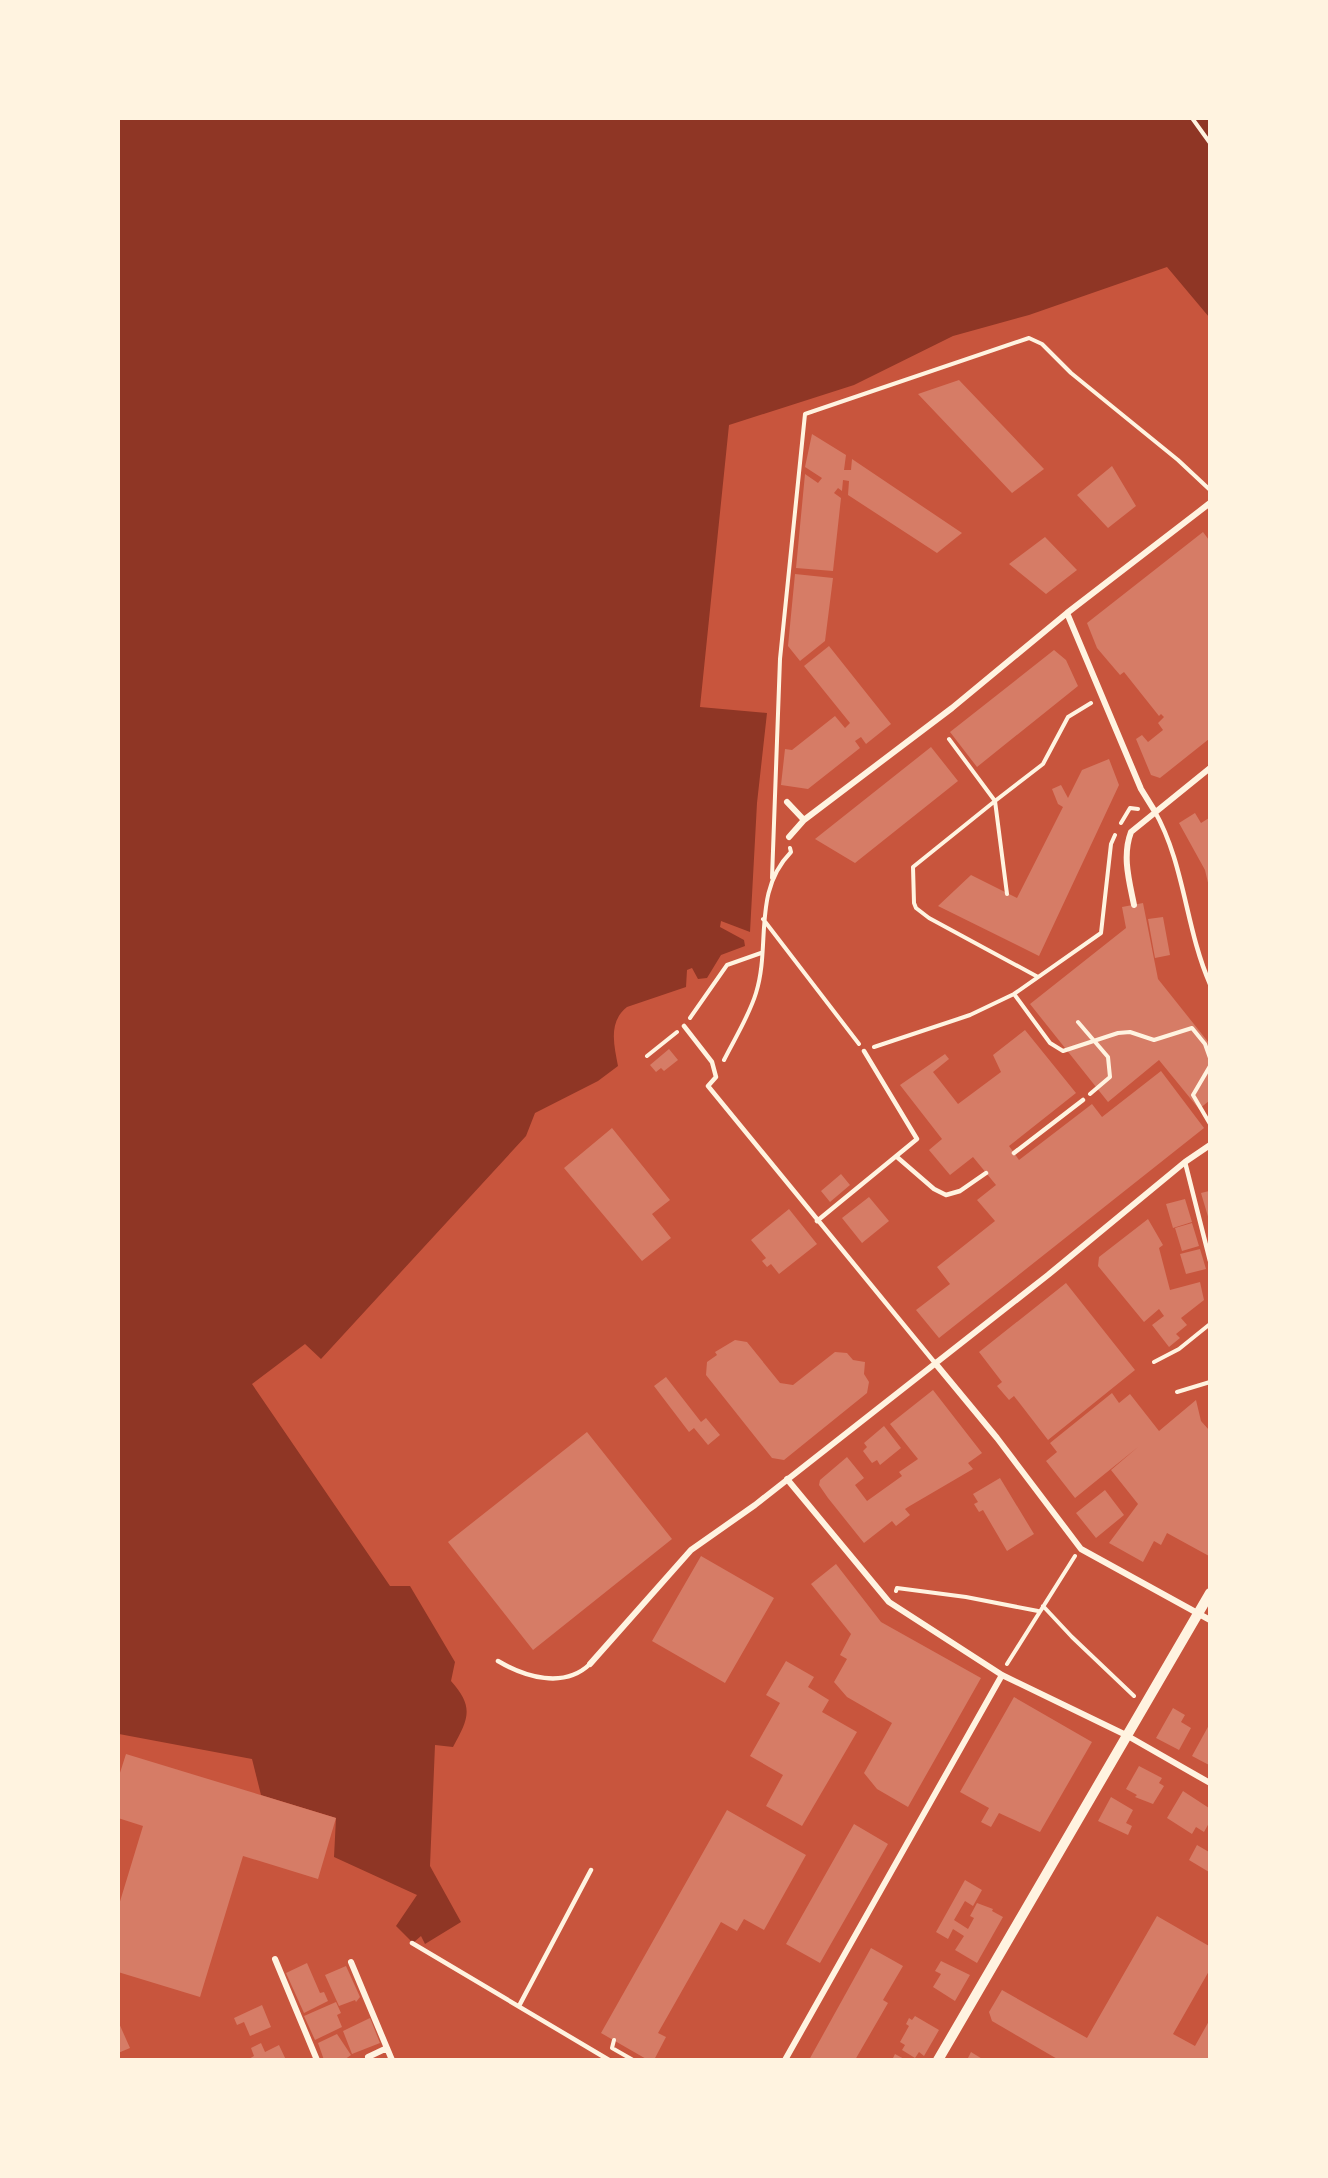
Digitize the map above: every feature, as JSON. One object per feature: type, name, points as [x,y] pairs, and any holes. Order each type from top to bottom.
[{"type":"street","points":[[789,837],[804,820],[951,708],[1067,613],[1209,503]]},
{"type":"street","points":[[1067,613],[1140,789],[1154,810]]},
{"type":"street","points":[[1134,904],[1126,844],[1134,826],[1209,768]]},
{"type":"street","points":[[787,802],[804,820]]},
{"type":"street","points":[[590,1664],[678,1562],[1072,1256],[1185,1162],[1209,1145]]},
{"type":"street","points":[[935,1363],[971,1405],[1081,1549],[1209,1620]]},
{"type":"street","points":[[787,1479],[889,1602],[1002,1675],[1126,1735],[1209,1784]]},
{"type":"street","points":[[938,2060],[1209,1593]]},
{"type":"street","points":[[785,2060],[1002,1675]]},
{"type":"street","points":[[275,1959],[317,2060]]},
{"type":"street","points":[[351,1962],[392,2060]]},
{"type":"street","points":[[368,2057],[387,2048]]},
{"type":"lane","points":[[1154,810],[1171,843],[1209,984]]},
{"type":"lane","points":[[684,1026],[712,1062],[716,1077],[708,1086],[758,1144],[817,1221],[935,1363]]},
{"type":"lane","points":[[817,1221],[917,1139],[864,1051]]},
{"type":"lane","points":[[1014,1153],[1083,1100]]},
{"type":"lane","points":[[897,1157],[934,1189],[946,1195],[960,1191],[987,1173]]},
{"type":"lane","points":[[1185,1162],[1209,1261]]},
{"type":"lane","points":[[498,1661],[532,1677],[569,1676],[582,1672],[590,1664]]},
{"type":"lane","points":[[519,2006],[591,1870]]},
{"type":"lane","points":[[412,1943],[608,2059]]},
{"type":"path","points":[[1192,118],[1209,143]]},
{"type":"path","points":[[716,1077],[755,994],[761,970],[763,919],[772,878],[780,659],[805,414],[1029,338],[1041,344],[1071,373],[1178,460],[1209,489]]},
{"type":"path","points":[[1038,977],[929,918],[916,908],[913,867],[1043,764],[1068,717],[1091,703]]},
{"type":"path","points":[[949,739],[995,801],[1006,894]]},
{"type":"path","points":[[1120,824],[1130,808],[1154,810]]},
{"type":"path","points":[[763,919],[864,1051],[970,1015],[1014,994],[1101,933],[1111,844],[1116,834]]},
{"type":"path","points":[[772,878],[791,852],[789,837]]},
{"type":"path","points":[[647,1056],[684,1026],[727,965],[762,952]]},
{"type":"path","points":[[1014,994],[1050,1043],[1063,1051],[1118,1032],[1130,1032],[1154,1040],[1192,1028],[1205,1044],[1209,1058]]},
{"type":"path","points":[[1078,1022],[1097,1041],[1108,1058],[1110,1077],[1083,1100]]},
{"type":"path","points":[[1209,1066],[1193,1095],[1209,1124]]},
{"type":"path","points":[[1154,1362],[1179,1349],[1209,1324]]},
{"type":"path","points":[[1177,1392],[1209,1382]]},
{"type":"path","points":[[1002,1675],[1038,1611],[1081,1549]]},
{"type":"path","points":[[889,1602],[897,1588],[966,1597],[1038,1611]]},
{"type":"path","points":[[1043,1606],[1121,1686],[1144,1703]]},
{"type":"path","points":[[614,2040],[612,2048],[633,2060]]},
{"type":"shaded area","points":[[118,119],[1209,119],[1209,317],[1167,267],[1029,315],[953,336],[854,385],[729,425],[700,707],[767,713],[757,803],[750,932],[721,921],[720,927],[744,940],[745,946],[721,955],[707,978],[698,979],[692,968],[687,970],[686,987],[627,1007],[621,1013],[615,1027],[614,1042],[618,1066],[598,1081],[535,1113],[526,1136],[321,1359],[305,1344],[252,1384],[390,1586],[410,1586],[455,1662],[451,1681],[463,1698],[467,1713],[463,1728],[453,1747],[435,1745],[430,1866],[461,1922],[425,1944],[421,1936],[413,1943],[396,1926],[417,1895],[334,1857],[336,1818],[261,1795],[252,1759],[119,1734]]},
{"type":"building","points":[[959,380],[1044,469],[1012,493],[918,394]]},
{"type":"building","points":[[812,434],[846,455],[844,470],[851,470],[852,459],[962,533],[937,553],[848,495],[849,481],[843,480],[842,491],[838,488],[834,493],[841,498],[833,571],[796,568],[805,474],[818,483],[822,478],[805,467]]},
{"type":"building","points":[[1112,466],[1136,506],[1108,528],[1077,495]]},
{"type":"building","points":[[1203,532],[1209,540],[1209,739],[1160,778],[1151,775],[1136,739],[1142,735],[1148,742],[1163,730],[1158,723],[1164,717],[1161,714],[1159,716],[1124,672],[1120,675],[1097,648],[1087,623]]},
{"type":"building","points":[[1045,537],[1077,570],[1046,594],[1009,564]]},
{"type":"building","points":[[795,574],[833,578],[825,641],[800,661],[788,646]]},
{"type":"building","points":[[829,646],[891,724],[866,744],[861,737],[855,741],[860,748],[808,789],[781,785],[785,749],[792,750],[835,716],[845,728],[850,723],[804,666]]},
{"type":"building","points":[[1054,650],[1066,660],[1078,686],[977,767],[950,732]]},
{"type":"building","points":[[931,747],[958,781],[855,863],[815,839]]},
{"type":"building","points":[[1109,759],[1119,785],[1039,956],[938,906],[971,875],[1017,898],[1063,807],[1058,804],[1052,789],[1061,785],[1068,798],[1082,770]]},
{"type":"building","points":[[1195,813],[1201,823],[1209,818],[1209,887],[1205,870],[1179,823]]},
{"type":"building","points":[[1143,903],[1158,979],[1209,1043],[1209,1101],[1199,1109],[1159,1060],[1108,1102],[1030,1004],[1126,928],[1122,907]]},
{"type":"building","points":[[1163,917],[1170,955],[1155,958],[1148,919]]},
{"type":"building","points":[[1025,1030],[1076,1093],[1009,1146],[1019,1160],[1092,1104],[1102,1117],[1161,1071],[1204,1128],[939,1338],[916,1310],[950,1284],[937,1267],[995,1221],[977,1200],[996,1185],[973,1157],[950,1175],[929,1150],[942,1139],[900,1085],[945,1054],[949,1059],[933,1072],[958,1104],[1001,1072],[993,1055]]},
{"type":"building","points":[[669,1049],[678,1060],[664,1071],[661,1068],[656,1072],[650,1065]]},
{"type":"building","points":[[612,1128],[670,1200],[652,1214],[671,1238],[642,1261],[564,1168]]},
{"type":"building","points":[[841,1174],[850,1185],[830,1202],[821,1191]]},
{"type":"building","points":[[1209,1191],[1209,1220],[1201,1193]]},
{"type":"building","points":[[869,1197],[889,1221],[862,1243],[842,1218]]},
{"type":"building","points":[[1185,1199],[1192,1222],[1173,1228],[1166,1204]]},
{"type":"building","points":[[789,1209],[817,1244],[779,1274],[771,1264],[767,1267],[762,1261],[766,1258],[751,1240]]},
{"type":"building","points":[[1148,1219],[1163,1245],[1159,1248],[1170,1290],[1200,1282],[1204,1300],[1181,1318],[1187,1325],[1176,1334],[1180,1338],[1169,1347],[1152,1325],[1164,1316],[1159,1309],[1144,1322],[1098,1266],[1099,1257]]},
{"type":"building","points":[[1192,1223],[1199,1246],[1182,1251],[1175,1228]]},
{"type":"building","points":[[1200,1249],[1206,1269],[1186,1274],[1180,1254]]},
{"type":"building","points":[[1066,1283],[1135,1370],[1048,1440],[1014,1396],[1009,1400],[997,1386],[1002,1382],[979,1352]]},
{"type":"building","points":[[735,1340],[747,1342],[780,1383],[793,1385],[835,1352],[847,1353],[853,1360],[865,1362],[864,1374],[869,1382],[867,1393],[784,1460],[772,1458],[706,1375],[707,1362],[717,1355],[715,1352]]},
{"type":"building","points":[[666,1377],[701,1422],[706,1418],[720,1435],[708,1445],[694,1428],[689,1432],[654,1386]]},
{"type":"building","points":[[933,1390],[982,1453],[968,1463],[973,1469],[905,1509],[910,1515],[896,1526],[892,1521],[864,1543],[828,1498],[819,1485],[820,1480],[847,1457],[864,1478],[855,1485],[867,1501],[902,1476],[899,1472],[918,1459],[890,1424]]},
{"type":"building","points":[[1112,1393],[1119,1403],[1130,1394],[1159,1431],[1196,1400],[1201,1421],[1209,1430],[1209,1556],[1167,1533],[1161,1545],[1154,1541],[1143,1562],[1109,1543],[1138,1504],[1111,1470],[1138,1447],[1075,1498],[1046,1461],[1057,1452],[1050,1443]]},
{"type":"building","points":[[884,1426],[901,1448],[880,1465],[877,1460],[872,1463],[863,1451],[867,1447],[864,1443]]},
{"type":"building","points":[[587,1432],[672,1539],[533,1650],[448,1542]]},
{"type":"building","points":[[1000,1478],[1034,1534],[1007,1551],[983,1510],[979,1512],[974,1504],[978,1502],[973,1494]]},
{"type":"building","points":[[1105,1490],[1124,1515],[1096,1538],[1076,1513]]},
{"type":"building","points":[[701,1556],[774,1598],[725,1683],[652,1641]]},
{"type":"building","points":[[836,1564],[881,1622],[981,1678],[908,1807],[877,1789],[864,1773],[892,1723],[847,1697],[834,1682],[847,1659],[840,1655],[851,1634],[811,1584]]},
{"type":"building","points":[[786,1661],[814,1677],[808,1687],[829,1700],[822,1712],[857,1732],[802,1826],[766,1806],[783,1775],[750,1756],[780,1703],[766,1695]]},
{"type":"building","points":[[1014,1697],[1092,1742],[1040,1832],[999,1813],[991,1827],[981,1822],[989,1808],[960,1792]]},
{"type":"building","points":[[1173,1708],[1185,1715],[1181,1722],[1191,1728],[1179,1750],[1156,1738]]},
{"type":"building","points":[[1209,1725],[1209,1765],[1192,1756]]},
{"type":"building","points":[[126,1754],[336,1818],[318,1879],[243,1856],[200,1997],[118,1972],[118,1908],[143,1826],[118,1818],[118,1779]]},
{"type":"building","points":[[1139,1766],[1162,1778],[1159,1783],[1164,1786],[1153,1804],[1135,1797],[1137,1795],[1126,1789]]},
{"type":"building","points":[[1183,1791],[1209,1808],[1209,1823],[1204,1832],[1196,1827],[1192,1834],[1167,1818]]},
{"type":"building","points":[[1111,1797],[1133,1810],[1126,1823],[1132,1826],[1128,1835],[1098,1821]]},
{"type":"building","points":[[727,1810],[806,1855],[764,1930],[744,1919],[737,1931],[721,1922],[658,2033],[666,2037],[654,2060],[648,2060],[601,2033]]},
{"type":"building","points":[[854,1824],[888,1844],[820,1963],[786,1944]]},
{"type":"building","points":[[1197,1845],[1209,1852],[1209,1872],[1189,1860]]},
{"type":"building","points":[[965,1880],[982,1890],[973,1906],[965,1901],[954,1920],[968,1929],[974,1918],[970,1916],[977,1903],[993,1909],[992,1911],[1003,1917],[977,1963],[955,1950],[964,1936],[953,1929],[948,1939],[936,1932]]},
{"type":"building","points":[[1157,1916],[1209,1946],[1209,1971],[1173,2034],[1195,2046],[1209,2021],[1209,2060],[1059,2060],[992,2021],[989,2012],[1002,1990],[1087,2038]]},
{"type":"building","points":[[871,1948],[903,1966],[883,2000],[888,2003],[855,2060],[809,2060]]},
{"type":"building","points":[[941,1961],[970,1975],[955,2001],[933,1987],[941,1974],[935,1971]]},
{"type":"building","points":[[307,1963],[320,1993],[324,1992],[328,2001],[304,2013],[286,1973]]},
{"type":"building","points":[[346,1966],[360,1997],[356,2002],[355,2000],[339,2006],[325,1975]]},
{"type":"building","points":[[336,2002],[341,2013],[337,2015],[342,2027],[315,2040],[304,2016]]},
{"type":"building","points":[[262,2005],[271,2027],[250,2036],[244,2022],[237,2025],[234,2018]]},
{"type":"building","points":[[915,2016],[939,2030],[924,2056],[919,2052],[915,2058],[902,2050],[905,2045],[900,2042],[909,2026],[906,2024],[909,2018],[912,2020]]},
{"type":"building","points":[[370,2018],[380,2043],[352,2054],[343,2031]]},
{"type":"building","points":[[118,2021],[130,2048],[118,2053]]},
{"type":"building","points":[[337,2034],[351,2055],[344,2060],[324,2060],[318,2043]]},
{"type":"building","points":[[261,2043],[265,2052],[279,2045],[286,2060],[247,2060],[254,2056],[251,2048]]},
{"type":"building","points":[[971,2052],[984,2060],[967,2060]]},
{"type":"building","points":[[895,2054],[906,2060],[892,2060]]}]
